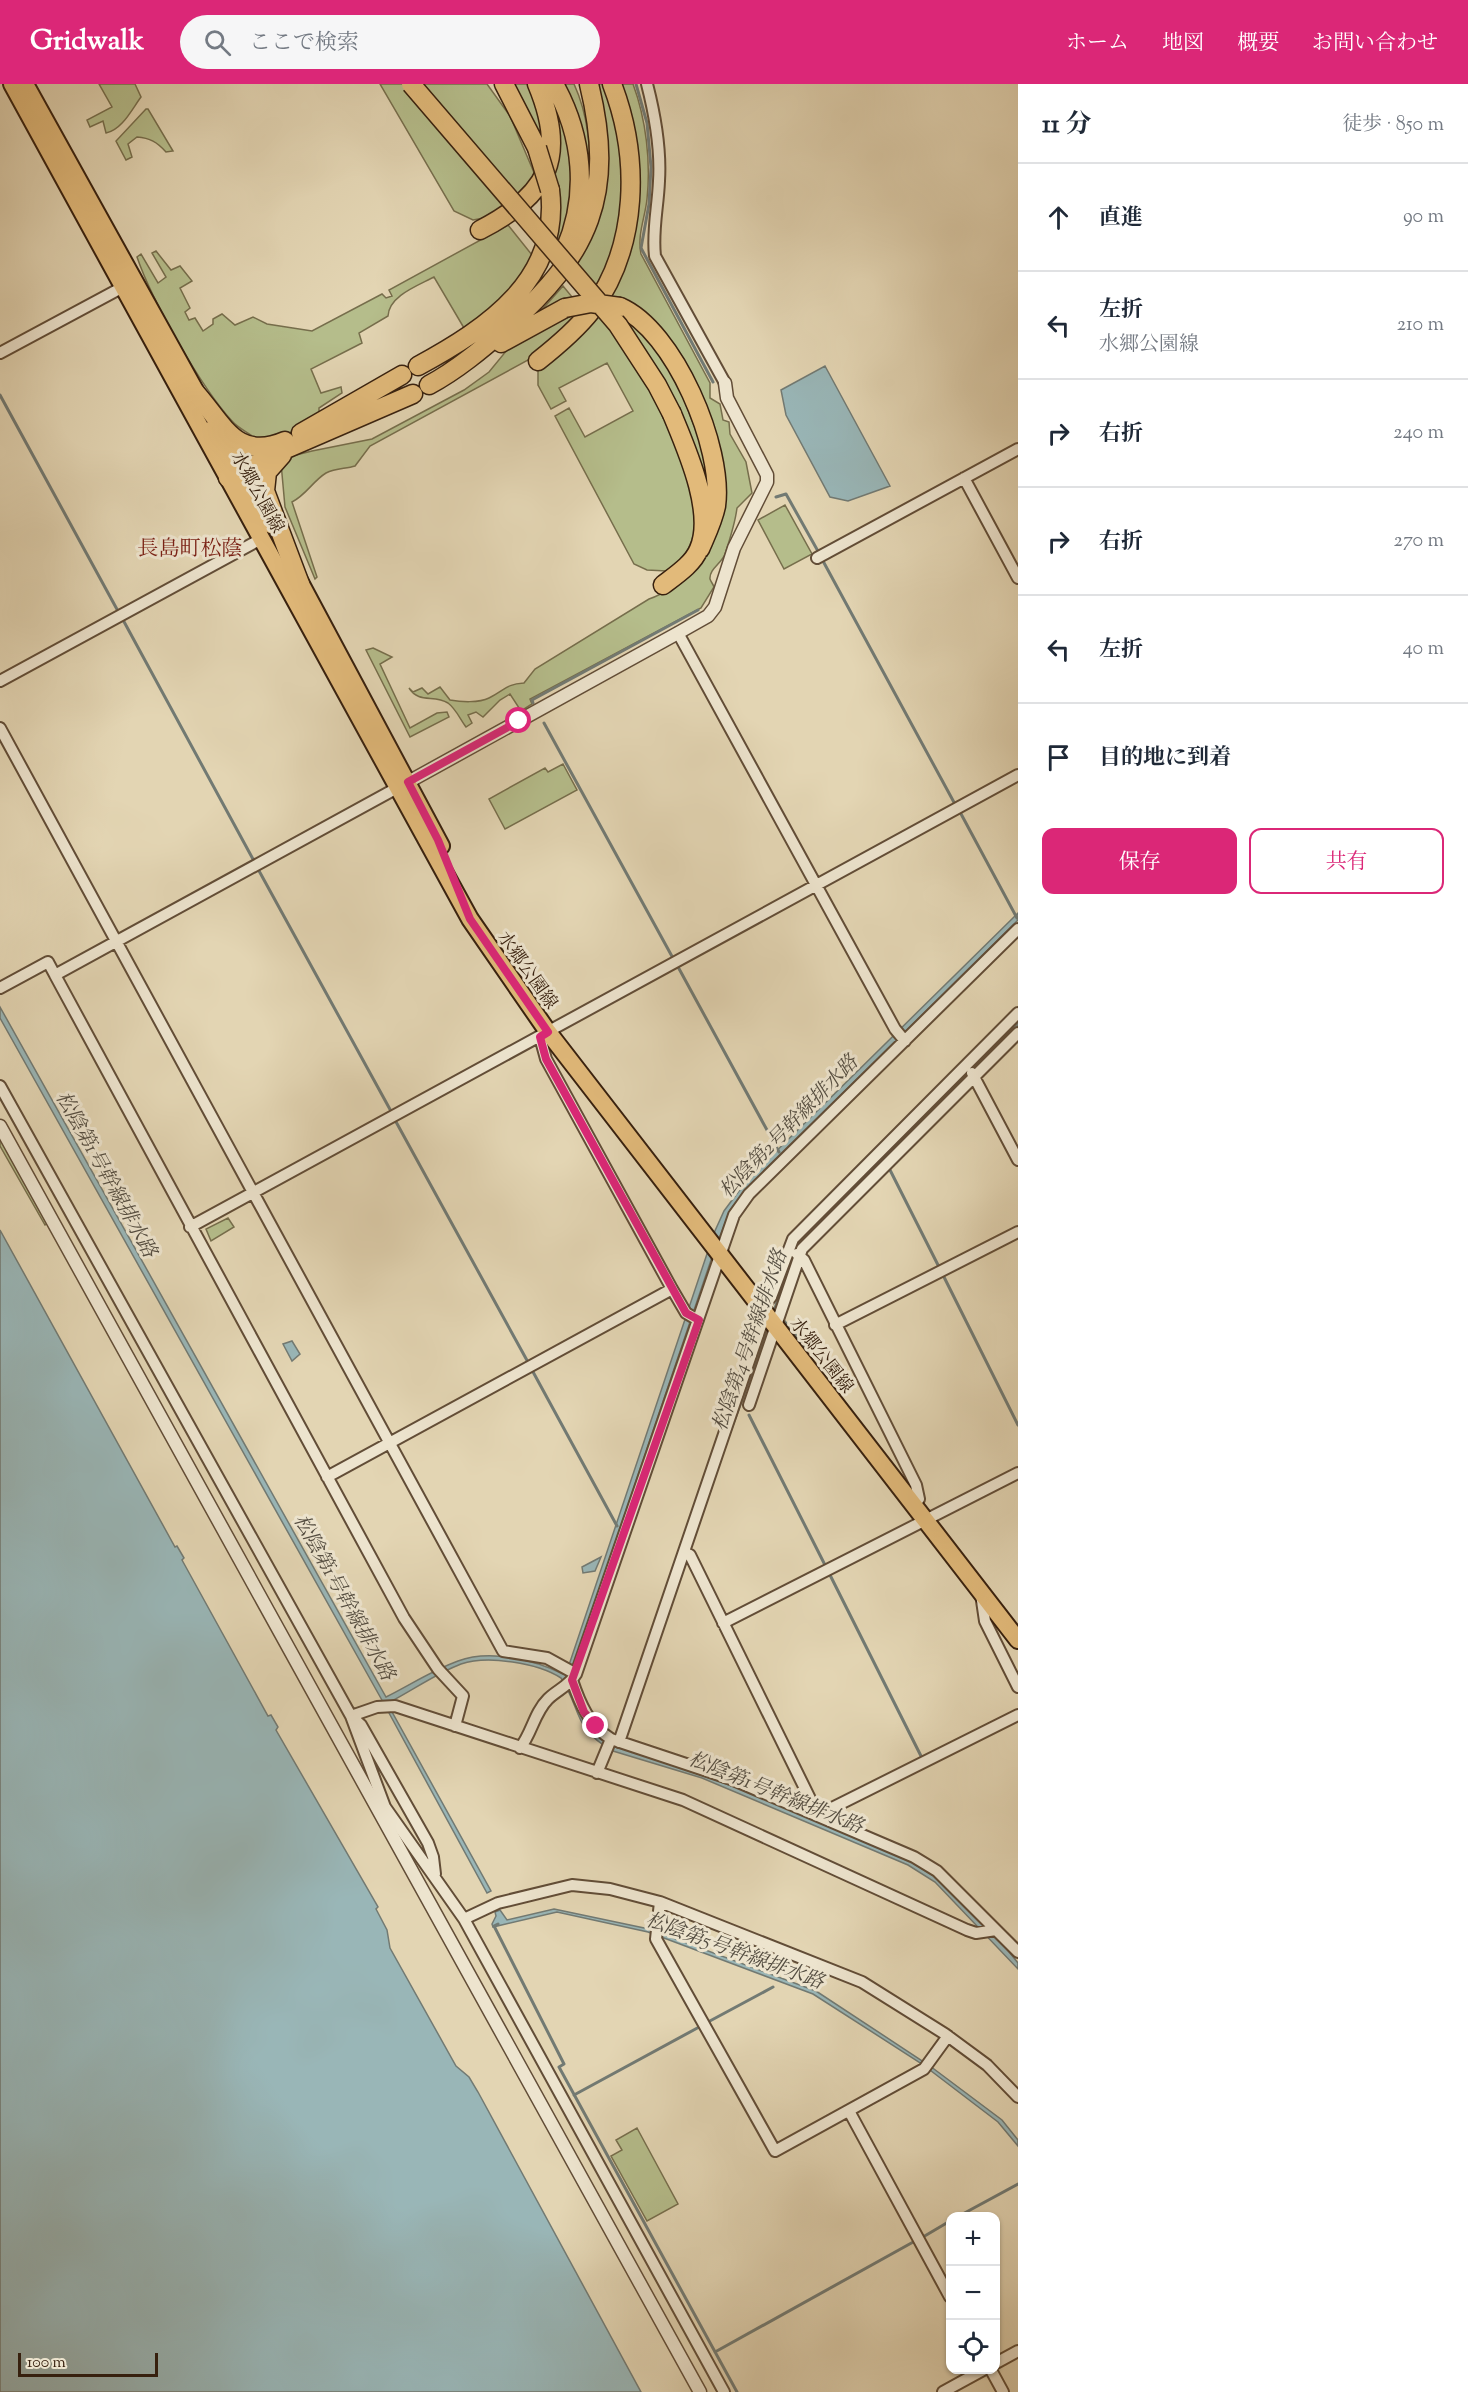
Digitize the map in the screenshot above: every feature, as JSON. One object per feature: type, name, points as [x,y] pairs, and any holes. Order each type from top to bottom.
[{"type":"highway","points":[[411,84],[618,325],[653,377],[672,414],[698,488],[703,527],[700,549]]},
{"type":"highway","points":[[480,230],[524,202],[542,182],[549,167],[553,141],[551,124],[537,84]]},
{"type":"highway","points":[[543,291],[567,245],[578,207],[580,188],[580,167],[573,128],[554,84]]},
{"type":"highway","points":[[582,84],[596,116]]},
{"type":"highway","points":[[447,375],[484,347],[543,291],[572,254],[591,219],[600,179],[596,116],[589,84]]},
{"type":"highway","points":[[538,361],[575,328],[591,310],[609,280],[621,249],[630,205],[630,161],[624,119],[612,84]]},
{"type":"highway","points":[[237,473],[302,438],[495,317],[521,291],[539,263],[549,234],[550,190],[537,148],[505,89]]},
{"type":"highway","points":[[195,392],[228,434],[243,444],[262,448],[302,438],[421,389],[565,308],[591,303],[620,307],[643,320],[661,342],[683,380],[706,434],[714,466],[716,505],[711,525],[700,549],[683,570],[663,585]]},
{"type":"highway","points":[[300,584],[267,501],[265,481],[272,464],[302,438]]},
{"type":"main road","name":"水郷公園線","points":[[12,84],[123,287],[237,473],[300,584],[470,919],[544,1034],[716,1250],[1018,1640]]},
{"type":"main road","name":"水郷公園線","points":[[25,84],[195,392],[237,473],[261,539],[402,785]]},
{"type":"street","points":[[55,975],[678,633],[708,616],[715,607],[729,559],[766,482],[765,470],[727,398],[725,383],[655,256],[653,239],[659,181],[658,150],[647,84]]},
{"type":"street","points":[[0,354],[123,287]]},
{"type":"street","points":[[817,558],[1018,449]]},
{"type":"street","points":[[964,478],[1018,578]]},
{"type":"street","points":[[0,681],[261,539]]},
{"type":"street","points":[[678,633],[901,1037]]},
{"type":"street","points":[[0,729],[503,1651],[547,1658],[570,1677],[584,1712],[612,1743],[731,1779],[925,1863],[937,1871],[1018,1952]]},
{"type":"street","points":[[190,1227],[1018,775]]},
{"type":"street","points":[[520,1748],[537,1712],[570,1677],[716,1250],[734,1215],[750,1194],[901,1037],[1018,929]]},
{"type":"street","points":[[0,988],[48,962],[404,1618],[441,1673],[462,1696],[455,1726]]},
{"type":"street","points":[[749,1405],[769,1318],[771,1297],[794,1253],[802,1249],[970,1071],[1018,1013]]},
{"type":"street","points":[[970,1071],[1018,1033]]},
{"type":"street","points":[[544,1034],[546,1059],[672,1289],[693,1317]]},
{"type":"street","points":[[970,1071],[1018,1160]]},
{"type":"street","points":[[0,1086],[351,1716],[382,1808],[435,1874],[464,1919],[724,2392]]},
{"type":"street","points":[[0,1126],[382,1808],[700,2392]]},
{"type":"street","points":[[835,1325],[1018,1232]]},
{"type":"street","points":[[597,1773],[612,1743],[686,1553],[794,1253]]},
{"type":"street","points":[[794,1253],[835,1325],[916,1485],[919,1499],[914,1504]]},
{"type":"street","points":[[327,1477],[672,1289]]},
{"type":"street","points":[[723,1623],[1018,1473]]},
{"type":"street","points":[[686,1553],[818,1815]]},
{"type":"street","points":[[981,1593],[985,1621],[1018,1687]]},
{"type":"street","points":[[351,1716],[387,1706],[683,1800],[968,1930],[979,1933],[995,1930]]},
{"type":"street","points":[[818,1815],[1018,1715]]},
{"type":"street","points":[[351,1716],[361,1725],[428,1843],[435,1874]]},
{"type":"street","points":[[464,1919],[498,1903],[572,1885],[610,1889],[660,1902],[862,1982],[948,2036],[987,2065],[1018,2097]]},
{"type":"street","points":[[660,1902],[658,1934],[775,2151],[849,2111],[927,2064],[948,2036]]},
{"type":"street","points":[[849,2111],[946,2288]]},
{"type":"street","points":[[1000,2361],[1018,2351]]},
{"type":"street","points":[[943,2392],[976,2374]]},
{"type":"street","points":[[993,2374],[1003,2392]]},
{"type":"green space","points":[[99,84],[135,84],[141,97],[122,123],[106,133],[103,121],[90,127],[87,120],[112,107]]},
{"type":"green space","points":[[380,84],[487,84],[510,116],[538,182],[489,217],[473,220],[454,211]]},
{"type":"green space","points":[[508,84],[531,84],[537,99],[546,160]]},
{"type":"green space","points":[[545,84],[564,129],[571,168],[569,208],[561,255],[552,246]]},
{"type":"green space","points":[[560,84],[574,84],[583,110],[589,149],[591,190]]},
{"type":"green space","points":[[596,84],[606,84],[622,142],[621,231],[597,292],[575,266],[585,248]]},
{"type":"green space","points":[[617,84],[633,84],[646,141],[648,185],[641,233],[641,254],[710,383],[710,398],[720,404],[723,420],[729,422],[730,434],[746,462],[752,493],[737,508],[725,554],[710,575],[714,587],[701,608],[530,699],[532,704],[521,711],[510,694],[500,700],[483,717],[476,712],[468,715],[472,723],[466,727],[448,703],[443,700],[417,696],[413,693],[409,688],[413,692],[422,688],[428,694],[440,687],[450,700],[470,702],[485,700],[509,686],[524,683],[535,669],[675,584],[694,563],[721,510],[679,361],[605,298],[629,242]]},
{"type":"green space","points":[[146,109],[173,151],[166,152],[153,141],[137,137],[128,144],[132,157],[126,160],[116,141]]},
{"type":"green space","points":[[508,225],[536,260],[483,322],[464,328],[434,277],[412,288],[393,303],[388,316],[359,333],[362,343],[311,369],[321,393],[341,387],[342,393],[319,408],[319,413],[279,440],[252,440],[251,435],[234,423],[220,406],[178,343],[137,257],[141,254],[158,283],[166,277],[152,253],[156,251],[171,270],[180,266],[192,281],[180,288],[190,308],[185,312],[189,320],[195,318],[203,331],[213,324],[213,319],[222,314],[235,325],[253,317],[267,324],[312,331],[382,294],[386,298],[392,296],[389,290]]},
{"type":"green space","points":[[563,286],[577,303],[539,313]]},
{"type":"green space","points":[[584,310],[530,359],[370,446],[355,466],[326,473],[292,502],[317,577],[315,579],[285,507],[281,463],[292,456],[372,439],[464,390],[489,372],[512,344],[559,317]]},
{"type":"green space","points":[[598,311],[647,378],[684,461],[690,481],[695,522],[692,540],[683,557],[667,571],[647,570],[634,564],[555,416],[569,408],[585,437],[633,411],[607,363],[559,388],[566,401],[551,409],[538,385],[538,371]]},
{"type":"green space","points":[[614,312],[645,332],[678,384],[705,454],[711,502]]},
{"type":"green space","points":[[785,505],[812,554],[784,569],[758,520]]},
{"type":"green space","points":[[373,648],[392,657],[380,664],[410,728],[437,713],[447,712],[449,717],[410,737],[366,650]]},
{"type":"green space","points":[[563,764],[577,790],[505,829],[489,799],[545,768],[548,772]]},
{"type":"green space","points":[[0,1136],[48,1223],[45,1225],[0,1146]]},
{"type":"green space","points":[[228,1218],[234,1227],[211,1241],[206,1229]]},
{"type":"green space","points":[[637,2128],[678,2204],[647,2221],[611,2156],[622,2150],[616,2140]]},
{"type":"water","points":[[825,366],[890,486],[848,501],[830,497],[786,415],[781,390]]},
{"type":"water","points":[[1018,913],[1018,920],[749,1186],[730,1210],[573,1667],[595,1732],[602,1740],[752,1793],[912,1862],[940,1880],[990,1928],[1018,1963],[1018,1969],[935,1882],[908,1865],[702,1778],[613,1751],[600,1743],[584,1726],[561,1678],[539,1668],[512,1662],[485,1660],[461,1664],[390,1702],[391,1710],[491,1891],[487,1893],[383,1702],[0,1018],[0,1007],[386,1697],[458,1661],[484,1656],[526,1661],[563,1674],[569,1665],[714,1233],[724,1211],[747,1180]]},
{"type":"water","points":[[0,1230],[175,1547],[177,1546],[184,1558],[182,1560],[268,1716],[271,1715],[278,1727],[276,1730],[378,1907],[376,1909],[387,1930],[390,1948],[456,2066],[469,2077],[478,2092],[641,2392],[0,2392]]},
{"type":"water","points":[[292,1341],[300,1354],[292,1361],[283,1344]]},
{"type":"water","points":[[601,1557],[595,1571],[583,1573],[582,1567]]},
{"type":"water","points":[[554,1909],[649,1929],[816,1991],[930,2066],[1002,2120],[1018,2140],[1018,2146],[998,2122],[922,2064],[813,1994],[648,1932],[557,1912],[493,1927],[492,1924],[496,1916],[495,1912],[500,1910],[507,1920]]},
{"type":"waterway","points":[[636,84],[647,123],[651,167],[649,204],[641,248],[713,382]]},
{"type":"waterway","points":[[0,395],[119,613]]},
{"type":"waterway","points":[[776,497],[786,494],[819,553]]},
{"type":"waterway","points":[[823,561],[956,806]]},
{"type":"waterway","points":[[533,703],[532,700],[698,610]]},
{"type":"waterway","points":[[122,618],[254,861]]},
{"type":"waterway","points":[[544,723],[674,960]]},
{"type":"waterway","points":[[960,812],[1017,918]]},
{"type":"waterway","points":[[258,869],[392,1113]]},
{"type":"waterway","name":"松陰第2号幹線排水路","points":[[677,965],[779,1152]]},
{"type":"waterway","name":"松陰第4号幹線排水路","points":[[773,1314],[796,1247],[1018,1024]]},
{"type":"waterway","points":[[395,1120],[529,1364]]},
{"type":"waterway","points":[[889,1168],[939,1267]]},
{"type":"waterway","points":[[943,1275],[1018,1425]]},
{"type":"waterway","points":[[784,1321],[808,1350]]},
{"type":"waterway","name":"松陰第4号幹線排水路","points":[[730,1432],[769,1326]]},
{"type":"waterway","points":[[532,1370],[617,1526]]},
{"type":"waterway","points":[[749,1415],[826,1567]]},
{"type":"waterway","points":[[829,1573],[923,1760]]},
{"type":"waterway","name":"松陰第5号幹線排水路","points":[[498,1924],[494,1926],[564,2064],[559,2067],[737,2392]]},
{"type":"waterway","points":[[708,2022],[773,1987]]},
{"type":"waterway","points":[[574,2095],[701,2026]]},
{"type":"waterway","points":[[966,2212],[1018,2184]]},
{"type":"waterway","points":[[923,2237],[946,2223]]},
{"type":"waterway","points":[[715,2352],[915,2241]]},
{"type":"district","name":"長島町松蔭","points":[[190,548]]},
{"type":"route","points":[[519,721],[408,782],[438,840],[470,919],[548,1032],[540,1037],[546,1059],[686,1313],[699,1320],[580,1664],[572,1680],[584,1712],[596,1726]]},
{"type":"water label","name":"松陰第1号幹線排水路","points":[[107,1174]]},
{"type":"water label","name":"松陰第1号幹線排水路","points":[[345,1597]]},
{"type":"water label","name":"松陰第1号幹線排水路","points":[[776,1792]]}]
